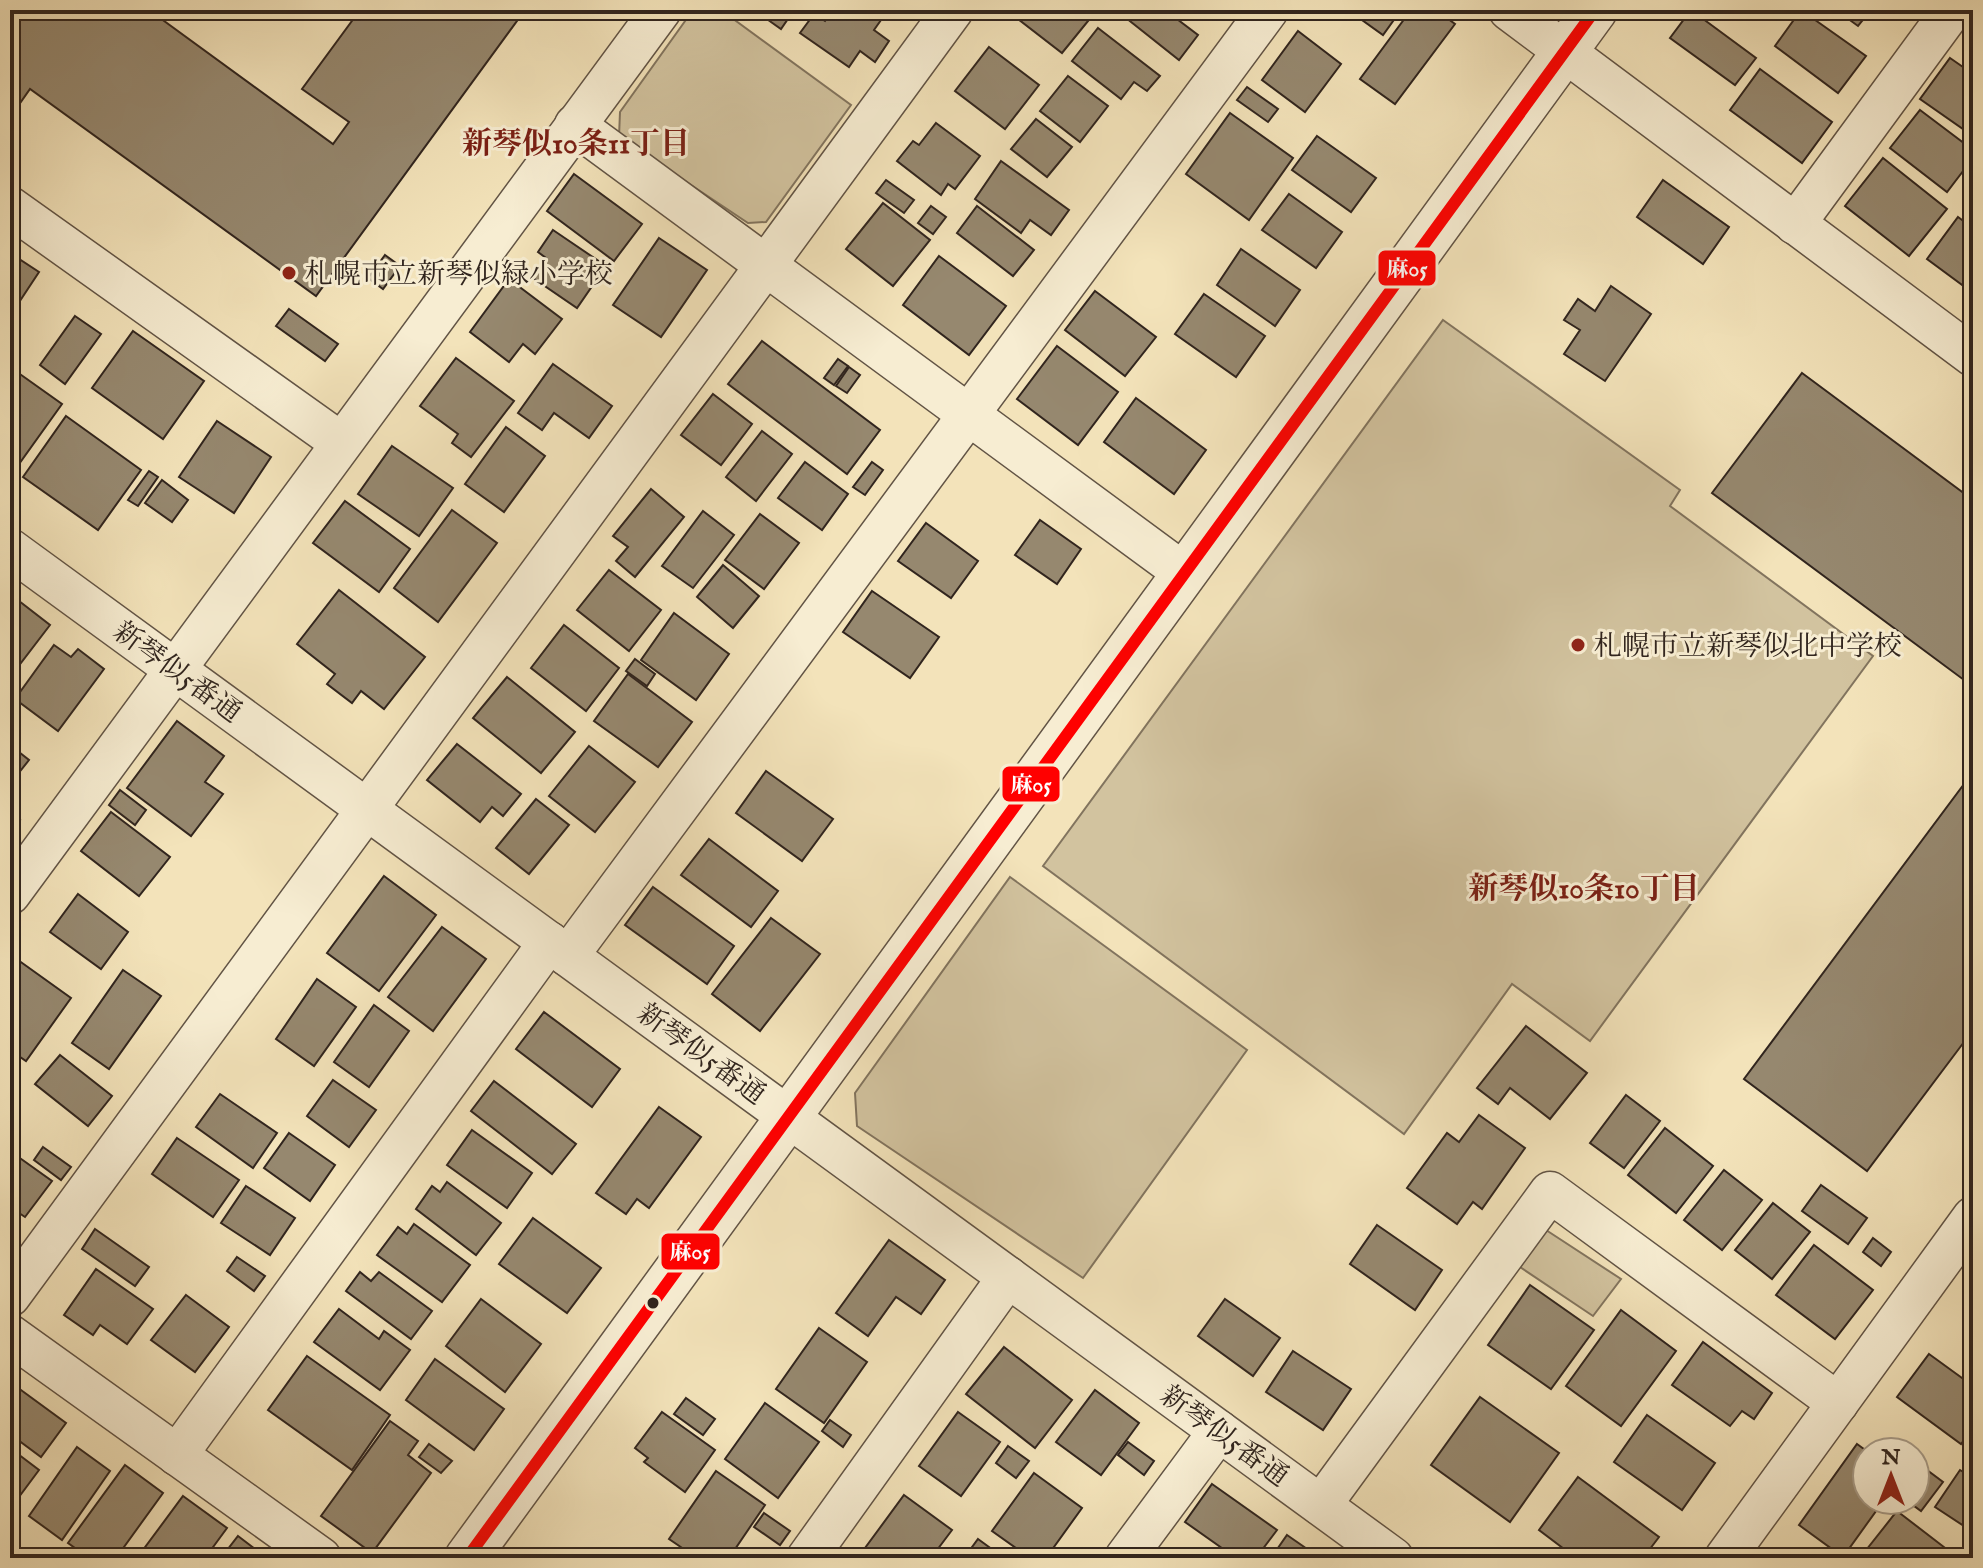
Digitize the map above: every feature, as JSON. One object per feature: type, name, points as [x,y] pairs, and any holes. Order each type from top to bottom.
[{"type":"street","points":[[10,894],[661,10]]},
{"type":"street","points":[[10,1296],[953,10]]},
{"type":"street","points":[[177,1455],[1268,10]]},
{"type":"street","points":[[1509,10],[1973,356]]},
{"type":"street","points":[[467,1558],[1595,10]]},
{"type":"street","points":[[1795,224],[1952,10]]},
{"type":"street","points":[[575,125],[965,415],[1184,573]]},
{"type":"street","points":[[10,207],[340,442]]},
{"type":"street","name":"新琴似5番通","points":[[10,549],[1393,1558]]},
{"type":"street","points":[[1321,1505],[1550,1192],[1838,1403]]},
{"type":"street","points":[[1725,1558],[1973,1217]]},
{"type":"street","points":[[807,1558],[1008,1277]]},
{"type":"street","points":[[10,1335],[321,1558]]},
{"type":"street","points":[[1125,1558],[1219,1431]]},
{"type":"shaded area","points":[[693,10],[721,10],[851,105],[766,222],[748,223],[619,137],[620,112]]},
{"type":"shaded area","points":[[1443,320],[1680,490],[1670,506],[1873,656],[1590,1041],[1512,984],[1404,1134],[1043,866]]},
{"type":"shaded area","points":[[1010,877],[1247,1050],[1083,1278],[857,1126],[855,1093]]},
{"type":"shaded area","points":[[1546,1230],[1621,1279],[1593,1316],[1520,1267]]},
{"type":"building","points":[[10,10],[149,10],[333,144],[349,122],[302,89],[360,10],[525,10],[316,296],[30,89],[18,106],[10,100]]},
{"type":"building","points":[[754,10],[794,10],[781,29]]},
{"type":"building","points":[[833,10],[888,10],[874,30],[889,41],[875,62],[860,51],[849,67],[800,33],[814,14],[825,21]]},
{"type":"building","points":[[1025,10],[1097,10],[1062,53],[1018,19]]},
{"type":"building","points":[[1116,10],[1165,10],[1198,35],[1179,60]]},
{"type":"building","points":[[1348,10],[1401,10],[1383,35]]},
{"type":"building","points":[[1411,10],[1436,10],[1455,24],[1395,104],[1360,79]]},
{"type":"building","points":[[1691,10],[1756,58],[1735,85],[1670,38]]},
{"type":"building","points":[[1801,10],[1866,56],[1838,93],[1775,46]]},
{"type":"building","points":[[1836,10],[1871,10],[1858,26]]},
{"type":"building","points":[[1098,28],[1160,76],[1147,91],[1134,82],[1121,99],[1072,61]]},
{"type":"building","points":[[1298,31],[1341,64],[1305,112],[1262,80]]},
{"type":"building","points":[[989,47],[1039,85],[1005,129],[955,91]]},
{"type":"building","points":[[1950,58],[1973,74],[1973,136],[1920,99]]},
{"type":"building","points":[[1760,69],[1832,122],[1802,163],[1730,110]]},
{"type":"building","points":[[1068,76],[1108,106],[1080,142],[1040,111]]},
{"type":"building","points":[[1247,87],[1278,109],[1268,122],[1237,100]]},
{"type":"building","points":[[1920,110],[1973,150],[1973,158],[1947,192],[1890,148]]},
{"type":"building","points":[[1230,113],[1293,158],[1249,220],[1186,174]]},
{"type":"building","points":[[1036,119],[1072,147],[1047,177],[1011,149]]},
{"type":"building","points":[[936,123],[980,156],[955,189],[948,184],[941,195],[897,161],[913,141],[919,145]]},
{"type":"building","points":[[1317,136],[1376,178],[1351,212],[1292,170]]},
{"type":"building","points":[[1883,158],[1947,209],[1909,256],[1845,206]]},
{"type":"building","points":[[1001,161],[1069,210],[1051,235],[1030,220],[1021,233],[975,199]]},
{"type":"building","points":[[574,174],[642,224],[614,261],[547,211]]},
{"type":"building","points":[[886,180],[914,200],[904,213],[876,193]]},
{"type":"building","points":[[1663,180],[1729,227],[1703,264],[1637,217]]},
{"type":"building","points":[[1289,194],[1342,232],[1316,268],[1262,230]]},
{"type":"building","points":[[883,203],[930,240],[893,286],[846,249]]},
{"type":"building","points":[[931,206],[946,217],[933,234],[918,223]]},
{"type":"building","points":[[977,206],[1034,250],[1013,276],[957,233]]},
{"type":"building","points":[[1958,217],[1973,228],[1973,293],[1927,259]]},
{"type":"building","points":[[553,230],[606,266],[577,308],[533,278],[546,258],[538,252]]},
{"type":"building","points":[[659,238],[707,270],[661,337],[613,305]]},
{"type":"building","points":[[1241,249],[1300,290],[1275,326],[1217,285]]},
{"type":"building","points":[[10,253],[39,272],[10,316]]},
{"type":"building","points":[[385,255],[400,266],[383,289],[368,278]]},
{"type":"building","points":[[939,256],[1006,306],[969,355],[903,305]]},
{"type":"building","points":[[509,279],[562,319],[535,354],[523,344],[509,362],[470,332]]},
{"type":"building","points":[[1611,286],[1651,314],[1605,381],[1564,354],[1580,330],[1564,320],[1578,299],[1595,311]]},
{"type":"building","points":[[1095,291],[1156,337],[1125,376],[1065,330]]},
{"type":"building","points":[[1204,294],[1265,336],[1236,377],[1175,334]]},
{"type":"building","points":[[289,309],[338,344],[325,361],[276,326]]},
{"type":"building","points":[[75,316],[101,334],[65,384],[40,365]]},
{"type":"building","points":[[133,331],[204,381],[163,439],[92,388]]},
{"type":"building","points":[[762,341],[880,430],[847,474],[728,384]]},
{"type":"building","points":[[1057,346],[1118,392],[1078,445],[1017,399]]},
{"type":"building","points":[[456,358],[514,401],[471,457],[452,443],[458,434],[420,406]]},
{"type":"building","points":[[838,359],[848,366],[834,385],[824,378]]},
{"type":"building","points":[[553,364],[612,406],[589,438],[554,413],[542,430],[518,413]]},
{"type":"building","points":[[10,367],[62,404],[19,464],[10,457]]},
{"type":"building","points":[[849,367],[860,375],[847,393],[836,386]]},
{"type":"building","points":[[1802,373],[1973,500],[1973,669],[1964,680],[1712,493]]},
{"type":"building","points":[[713,394],[752,424],[721,465],[681,435]]},
{"type":"building","points":[[1136,398],[1206,450],[1174,494],[1104,442]]},
{"type":"building","points":[[66,416],[141,470],[98,530],[23,477]]},
{"type":"building","points":[[217,421],[271,457],[234,513],[179,477]]},
{"type":"building","points":[[506,427],[545,456],[504,512],[465,484]]},
{"type":"building","points":[[762,431],[792,454],[756,501],[726,477]]},
{"type":"building","points":[[392,446],[453,488],[419,536],[358,494]]},
{"type":"building","points":[[805,462],[848,494],[822,530],[778,498]]},
{"type":"building","points":[[872,462],[883,470],[865,495],[853,487]]},
{"type":"building","points":[[149,471],[158,477],[138,506],[128,500]]},
{"type":"building","points":[[162,480],[188,500],[172,522],[145,503]]},
{"type":"building","points":[[651,489],[684,517],[635,577],[616,561],[628,547],[613,536]]},
{"type":"building","points":[[345,501],[410,549],[379,592],[313,543]]},
{"type":"building","points":[[452,510],[497,543],[438,622],[394,588]]},
{"type":"building","points":[[703,511],[734,535],[693,588],[662,566]]},
{"type":"building","points":[[760,514],[799,543],[764,589],[725,560]]},
{"type":"building","points":[[1040,520],[1081,549],[1057,584],[1015,555]]},
{"type":"building","points":[[926,523],[978,561],[951,598],[898,561]]},
{"type":"building","points":[[723,565],[759,596],[733,628],[697,597]]},
{"type":"building","points":[[609,570],[661,610],[629,651],[577,610]]},
{"type":"building","points":[[339,590],[425,657],[384,709],[361,691],[352,703],[327,684],[335,674],[297,644]]},
{"type":"building","points":[[872,591],[939,637],[910,678],[843,632]]},
{"type":"building","points":[[10,594],[50,625],[17,668],[10,663]]},
{"type":"building","points":[[674,613],[729,654],[696,700],[641,660]]},
{"type":"building","points":[[564,625],[619,668],[586,711],[531,668]]},
{"type":"building","points":[[54,645],[71,657],[78,649],[104,669],[58,731],[15,699]]},
{"type":"building","points":[[635,659],[655,674],[647,686],[626,671]]},
{"type":"building","points":[[628,674],[692,722],[658,767],[594,721]]},
{"type":"building","points":[[507,677],[575,732],[541,773],[473,718]]},
{"type":"building","points":[[177,721],[224,756],[205,782],[223,794],[191,836],[127,788]]},
{"type":"building","points":[[457,744],[521,794],[503,816],[492,807],[480,822],[427,780]]},
{"type":"building","points":[[10,745],[29,760],[10,784]]},
{"type":"building","points":[[589,746],[635,782],[595,832],[549,796]]},
{"type":"building","points":[[766,771],[833,819],[802,861],[736,813]]},
{"type":"building","points":[[1973,772],[1973,1030],[1867,1171],[1744,1079]]},
{"type":"building","points":[[120,790],[146,810],[135,825],[109,805]]},
{"type":"building","points":[[536,799],[569,825],[529,874],[496,848]]},
{"type":"building","points":[[10,812],[20,820],[12,831],[10,830]]},
{"type":"building","points":[[111,812],[170,857],[139,896],[81,851]]},
{"type":"building","points":[[709,839],[778,891],[751,927],[681,875]]},
{"type":"building","points":[[384,876],[436,915],[379,991],[327,953]]},
{"type":"building","points":[[653,887],[734,946],[707,984],[625,925]]},
{"type":"building","points":[[78,894],[128,932],[101,969],[50,932]]},
{"type":"building","points":[[771,918],[820,954],[760,1031],[712,994]]},
{"type":"building","points":[[442,927],[486,959],[433,1031],[388,997]]},
{"type":"building","points":[[18,960],[71,998],[26,1061],[10,1050],[10,972]]},
{"type":"building","points":[[123,970],[161,996],[109,1069],[72,1043]]},
{"type":"building","points":[[317,979],[356,1007],[314,1066],[276,1039]]},
{"type":"building","points":[[374,1005],[409,1031],[369,1087],[334,1062]]},
{"type":"building","points":[[544,1012],[620,1069],[592,1107],[516,1049]]},
{"type":"building","points":[[1526,1026],[1587,1073],[1550,1119],[1510,1088],[1498,1104],[1477,1088]]},
{"type":"building","points":[[60,1055],[112,1096],[88,1126],[35,1084]]},
{"type":"building","points":[[333,1080],[376,1110],[349,1147],[307,1116]]},
{"type":"building","points":[[494,1081],[576,1144],[552,1174],[471,1111]]},
{"type":"building","points":[[220,1094],[277,1133],[253,1168],[196,1127]]},
{"type":"building","points":[[1626,1095],[1660,1121],[1624,1168],[1590,1143]]},
{"type":"building","points":[[659,1107],[701,1137],[649,1208],[637,1199],[626,1214],[596,1193]]},
{"type":"building","points":[[1479,1115],[1525,1148],[1482,1209],[1473,1202],[1457,1224],[1407,1188],[1447,1133],[1459,1142]]},
{"type":"building","points":[[1665,1128],[1713,1166],[1676,1213],[1628,1175]]},
{"type":"building","points":[[472,1130],[532,1173],[507,1208],[447,1165]]},
{"type":"building","points":[[289,1133],[335,1165],[310,1201],[264,1168]]},
{"type":"building","points":[[177,1138],[239,1180],[213,1217],[152,1174]]},
{"type":"building","points":[[43,1147],[71,1167],[61,1180],[34,1160]]},
{"type":"building","points":[[10,1151],[52,1181],[25,1217],[10,1207]]},
{"type":"building","points":[[1724,1170],[1762,1200],[1722,1250],[1684,1220]]},
{"type":"building","points":[[447,1182],[501,1223],[476,1255],[416,1209],[432,1186],[440,1192]]},
{"type":"building","points":[[1821,1185],[1867,1218],[1848,1244],[1802,1211]]},
{"type":"building","points":[[246,1186],[295,1218],[270,1255],[221,1223]]},
{"type":"building","points":[[1773,1203],[1810,1232],[1772,1279],[1735,1250]]},
{"type":"building","points":[[533,1218],[601,1268],[567,1313],[499,1264]]},
{"type":"building","points":[[414,1224],[470,1265],[442,1302],[377,1255],[398,1227],[407,1234]]},
{"type":"building","points":[[1377,1225],[1442,1270],[1415,1310],[1350,1264]]},
{"type":"building","points":[[95,1229],[149,1267],[135,1286],[82,1249]]},
{"type":"building","points":[[1873,1238],[1891,1252],[1881,1266],[1863,1252]]},
{"type":"building","points":[[889,1240],[945,1280],[921,1314],[896,1297],[868,1336],[836,1313]]},
{"type":"building","points":[[1814,1245],[1873,1290],[1835,1339],[1776,1295]]},
{"type":"building","points":[[237,1257],[265,1276],[254,1291],[227,1271]]},
{"type":"building","points":[[96,1269],[153,1309],[127,1344],[100,1325],[93,1335],[64,1315]]},
{"type":"building","points":[[360,1272],[371,1281],[379,1272],[432,1311],[411,1339],[346,1291]]},
{"type":"building","points":[[1530,1285],[1594,1330],[1551,1389],[1488,1345]]},
{"type":"building","points":[[186,1295],[229,1327],[195,1372],[151,1340]]},
{"type":"building","points":[[481,1299],[541,1344],[505,1392],[446,1346]]},
{"type":"building","points":[[1225,1299],[1280,1338],[1253,1376],[1198,1336]]},
{"type":"building","points":[[339,1309],[379,1339],[384,1331],[410,1350],[380,1390],[314,1342]]},
{"type":"building","points":[[1621,1310],[1676,1351],[1621,1426],[1566,1386]]},
{"type":"building","points":[[819,1328],[867,1362],[824,1423],[776,1389]]},
{"type":"building","points":[[1703,1342],[1772,1393],[1754,1419],[1742,1411],[1730,1426],[1672,1385]]},
{"type":"building","points":[[1004,1347],[1072,1400],[1035,1448],[966,1394]]},
{"type":"building","points":[[1293,1351],[1351,1389],[1323,1430],[1266,1392]]},
{"type":"building","points":[[1929,1354],[1973,1386],[1973,1428],[1961,1444],[1897,1397]]},
{"type":"building","points":[[307,1356],[390,1415],[352,1470],[268,1410]]},
{"type":"building","points":[[435,1359],[504,1409],[474,1450],[406,1400]]},
{"type":"building","points":[[10,1382],[66,1423],[41,1457],[10,1434]]},
{"type":"building","points":[[1095,1390],[1139,1423],[1101,1475],[1056,1442]]},
{"type":"building","points":[[1480,1397],[1559,1453],[1510,1522],[1431,1465]]},
{"type":"building","points":[[686,1398],[715,1419],[703,1435],[674,1414]]},
{"type":"building","points":[[765,1403],[819,1442],[778,1498],[725,1459]]},
{"type":"building","points":[[662,1412],[715,1450],[685,1492],[644,1462],[648,1458],[635,1448]]},
{"type":"building","points":[[958,1412],[1000,1442],[961,1496],[919,1466]]},
{"type":"building","points":[[1647,1415],[1715,1463],[1682,1510],[1614,1462]]},
{"type":"building","points":[[830,1420],[851,1435],[843,1447],[822,1431]]},
{"type":"building","points":[[390,1421],[418,1441],[408,1455],[431,1473],[372,1553],[321,1516]]},
{"type":"building","points":[[1128,1442],[1154,1461],[1144,1475],[1118,1455]]},
{"type":"building","points":[[429,1444],[452,1461],[441,1473],[419,1457]]},
{"type":"building","points":[[1008,1446],[1029,1461],[1016,1478],[996,1463]]},
{"type":"building","points":[[77,1447],[110,1471],[62,1540],[29,1516]]},
{"type":"building","points":[[10,1448],[39,1470],[10,1509]]},
{"type":"building","points":[[1851,1452],[1851,1516],[1872,1516],[1843,1557],[1799,1525]]},
{"type":"building","points":[[125,1465],[163,1493],[116,1558],[89,1558],[68,1543]]},
{"type":"building","points":[[1960,1470],[1973,1478],[1973,1532],[1935,1507]]},
{"type":"building","points":[[716,1471],[765,1505],[729,1558],[697,1558],[669,1539]]},
{"type":"building","points":[[1034,1473],[1082,1508],[1046,1558],[1030,1558],[992,1531]]},
{"type":"building","points":[[1931,1473],[1943,1482],[1931,1498]]},
{"type":"building","points":[[1578,1477],[1659,1537],[1643,1558],[1576,1558],[1539,1530]]},
{"type":"building","points":[[1212,1484],[1277,1530],[1256,1558],[1236,1558],[1185,1522]]},
{"type":"building","points":[[904,1495],[952,1530],[931,1558],[879,1558],[865,1548]]},
{"type":"building","points":[[183,1496],[227,1528],[205,1558],[137,1558]]},
{"type":"building","points":[[764,1513],[790,1531],[780,1545],[754,1527]]},
{"type":"building","points":[[1893,1516],[1904,1516],[1953,1554],[1949,1558],[1869,1558],[1863,1554]]},
{"type":"building","points":[[1287,1535],[1320,1558],[1271,1558]]},
{"type":"building","points":[[238,1536],[267,1558],[221,1558]]},
{"type":"building","points":[[978,1539],[1004,1558],[964,1558]]},
{"type":"transit line","name":"麻05","points":[[467,1558],[1595,10]]},
{"type":"place","name":"札幌市立新琴似緑小学校","points":[[289,273]]},
{"type":"place","name":"札幌市立新琴似北中学校","points":[[1578,645]]},
{"type":"district","name":"新琴似10条11丁目","points":[[576,143]]},
{"type":"district","name":"新琴似10条10丁目","points":[[1584,888]]}]
